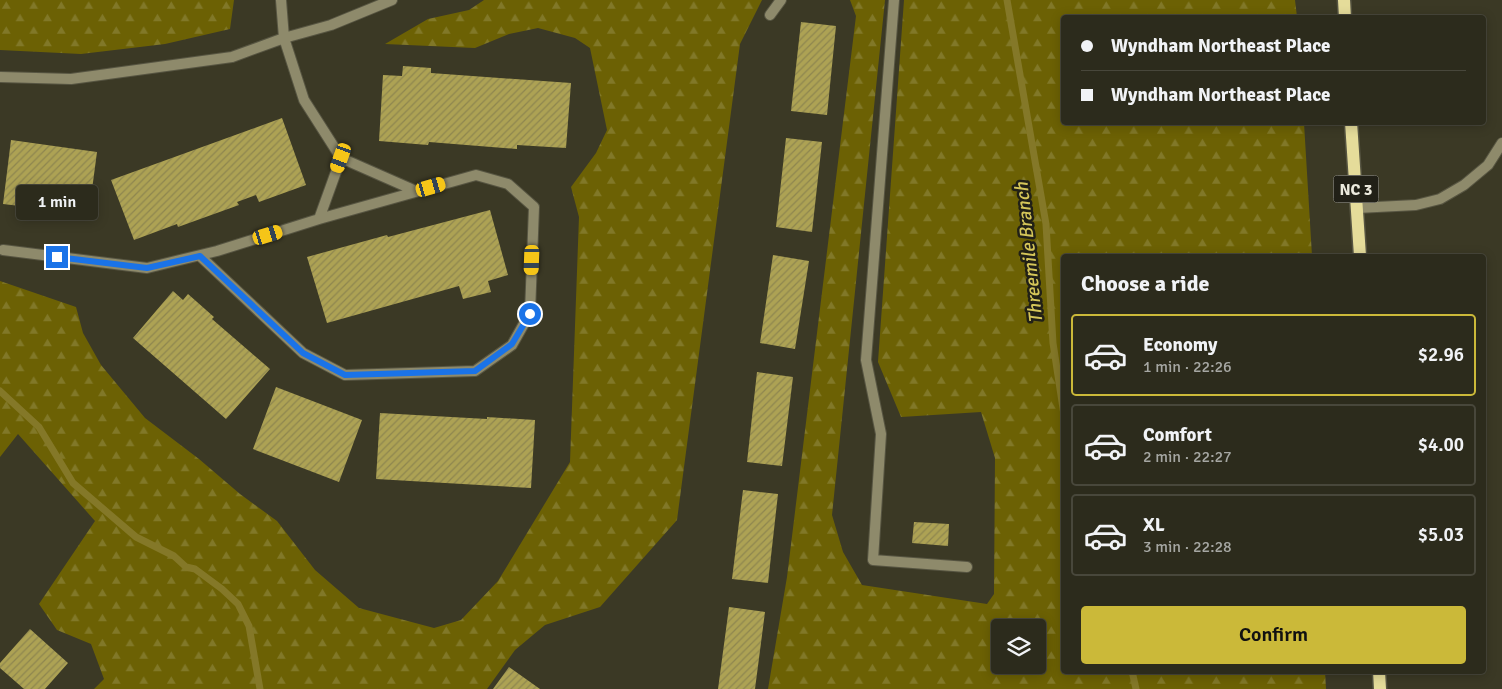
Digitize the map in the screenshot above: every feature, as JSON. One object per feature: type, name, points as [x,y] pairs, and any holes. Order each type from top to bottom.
[{"type":"main road","points":[[1344,0],[1345,15]]},
{"type":"main road","name":"NC 3","points":[[1351,125],[1360,254]]},
{"type":"main road","points":[[1379,674],[1380,689]]},
{"type":"street","points":[[281,0],[284,38],[304,100],[341,158],[416,191]]},
{"type":"street","points":[[0,77],[71,80],[232,57],[284,38],[332,25],[392,0]]},
{"type":"street","points":[[770,15],[781,0]]},
{"type":"street","points":[[894,0],[866,360],[881,434],[874,560],[967,567]]},
{"type":"street","points":[[1357,208],[1416,206],[1440,199],[1464,186],[1488,164],[1502,143]]},
{"type":"street","points":[[319,219],[341,158]]},
{"type":"street","points":[[3,250],[147,268],[200,256],[319,219],[476,175],[508,184],[534,207],[530,314],[512,344],[475,371],[345,375],[303,353],[200,256]]},
{"type":"green space","points":[[0,0],[234,0],[230,29],[165,44],[81,54],[0,50]]},
{"type":"green space","points":[[484,0],[762,0],[740,44],[677,520],[600,607],[545,625],[515,650],[487,689],[94,689],[104,679],[91,644],[57,630],[39,604],[95,521],[18,434],[0,457],[0,281],[76,307],[83,333],[101,365],[145,418],[277,521],[315,570],[359,608],[434,628],[461,620],[498,581],[570,462],[579,217],[571,187],[596,153],[607,130],[590,48],[575,38],[538,28],[509,34],[475,48],[385,44],[428,19],[469,10]]},
{"type":"green space","points":[[850,0],[885,0],[832,515],[843,552],[862,585],[987,604],[994,594],[995,458],[981,412],[901,417],[878,362],[904,0],[1295,0],[1297,15],[1061,15],[1061,125],[1304,125],[1312,254],[1061,254],[1061,674],[1325,674],[1326,689],[768,689],[787,577],[856,16]]},
{"type":"building","points":[[801,22],[836,26],[827,115],[791,111]]},
{"type":"building","points":[[403,66],[431,68],[431,73],[571,83],[566,148],[517,145],[517,149],[429,142],[428,145],[379,141],[383,75],[402,76]]},
{"type":"building","points":[[282,118],[306,185],[259,202],[256,195],[237,202],[239,205],[178,227],[177,224],[134,240],[111,180]]},
{"type":"building","points":[[786,138],[822,142],[812,232],[776,227]]},
{"type":"building","points":[[11,140],[97,152],[88,220],[19,211],[20,206],[3,204]]},
{"type":"building","points":[[490,210],[508,275],[488,281],[491,292],[463,299],[459,286],[327,323],[307,257]]},
{"type":"building","points":[[773,255],[809,261],[795,349],[760,343]]},
{"type":"building","points":[[173,291],[183,300],[188,294],[214,317],[212,319],[270,369],[226,419],[133,338]]},
{"type":"building","points":[[757,372],[793,377],[782,466],[747,462]]},
{"type":"building","points":[[276,387],[362,420],[339,482],[253,449]]},
{"type":"building","points":[[380,413],[535,420],[531,488],[376,479]]},
{"type":"building","points":[[743,490],[778,494],[768,583],[732,579]]},
{"type":"building","points":[[914,522],[949,524],[948,546],[912,543]]},
{"type":"building","points":[[729,607],[765,612],[755,689],[718,689]]},
{"type":"building","points":[[30,629],[68,663],[45,689],[24,689],[0,668],[0,663]]},
{"type":"building","points":[[509,667],[540,689],[493,689]]},
{"type":"waterway","name":"Threemile Branch","points":[[1007,0],[1046,224],[1053,343],[1061,395]]},
{"type":"waterway","points":[[0,391],[39,427],[73,483],[136,537],[174,556],[186,567],[195,569],[222,589],[238,604],[249,626],[260,689]]},
{"type":"waterway","name":"Threemile Branch","points":[[1133,674],[1136,689]]},
{"type":"route","points":[[57,257],[147,268],[200,256],[303,353],[345,375],[475,371],[512,344],[530,314]]}]
